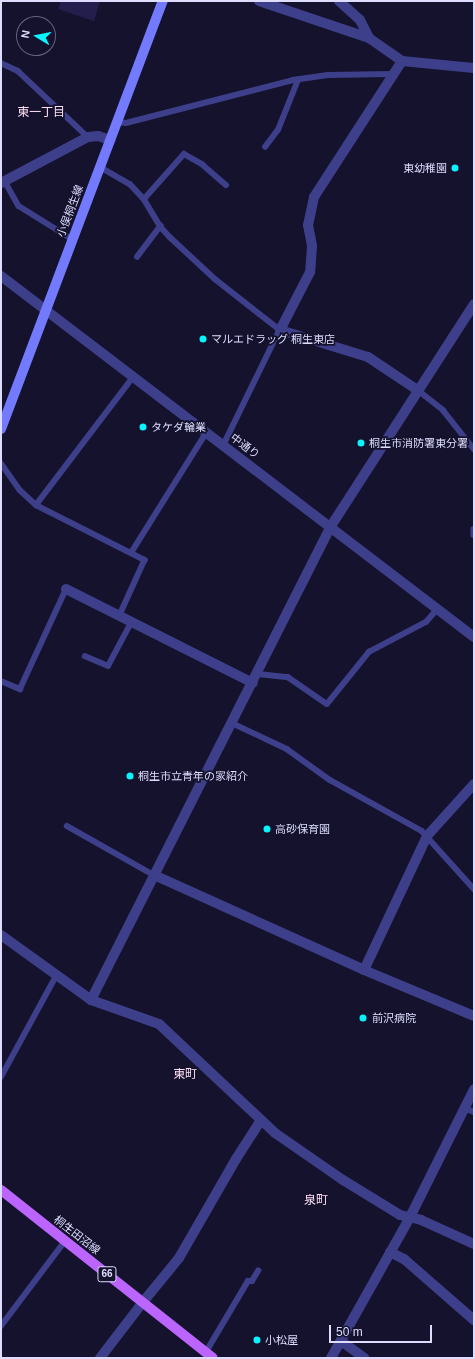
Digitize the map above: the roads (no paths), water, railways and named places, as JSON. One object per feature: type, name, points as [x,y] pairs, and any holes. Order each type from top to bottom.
[{"type":"main road","name":"小俣桐生線","points":[[1,429],[4,412],[46,310],[163,1]]},
{"type":"main road","name":"桐生田沼線","points":[[1,1190],[209,1355]]},
{"type":"street","points":[[259,1],[369,38],[402,61],[474,68]]},
{"type":"street","points":[[339,1],[360,20],[369,38]]},
{"type":"street","points":[[402,61],[392,74],[314,197],[308,225],[312,246],[310,272],[280,330],[368,357],[419,391]]},
{"type":"street","points":[[3,183],[88,137],[98,136],[110,140]]},
{"type":"street","name":"中通り","points":[[1,276],[206,433],[331,526],[474,637]]},
{"type":"street","points":[[91,1000],[255,679],[331,526],[474,305]]},
{"type":"street","points":[[66,589],[255,679]]},
{"type":"street","points":[[364,970],[427,836],[474,784]]},
{"type":"street","points":[[154,875],[364,970],[474,1016]]},
{"type":"street","points":[[1,935],[91,1000],[159,1024],[275,1133],[344,1180],[396,1213],[410,1217],[474,1244]]},
{"type":"street","points":[[331,1358],[470,1110],[474,1089]]},
{"type":"street","points":[[100,1358],[179,1258],[236,1159],[261,1120]]},
{"type":"street","points":[[390,1252],[404,1259],[474,1320]]},
{"type":"street","points":[[341,1341],[364,1358]]},
{"type":"lane","points":[[1,63],[22,75],[88,137]]},
{"type":"lane","points":[[117,122],[126,123],[298,80],[328,75],[392,74]]},
{"type":"lane","points":[[265,147],[278,130],[298,80]]},
{"type":"lane","points":[[144,199],[184,154],[202,164],[226,185]]},
{"type":"lane","points":[[100,167],[130,184],[144,199],[160,226],[215,279],[280,330],[224,445]]},
{"type":"lane","points":[[3,183],[18,206],[72,239]]},
{"type":"lane","points":[[137,257],[160,226]]},
{"type":"lane","points":[[36,505],[133,377]]},
{"type":"lane","points":[[419,391],[443,410],[474,449]]},
{"type":"lane","points":[[131,553],[206,433]]},
{"type":"lane","points":[[1,463],[20,490],[36,505],[145,560],[145,564],[120,615]]},
{"type":"lane","points":[[474,529],[474,535]]},
{"type":"lane","points":[[1,681],[20,689],[66,589]]},
{"type":"lane","points":[[255,679],[288,677],[327,704],[370,652],[426,622],[438,608]]},
{"type":"lane","points":[[85,656],[108,666],[133,621]]},
{"type":"lane","points":[[232,723],[287,750],[330,780],[427,836],[454,870],[474,889]]},
{"type":"lane","points":[[67,826],[154,875]]},
{"type":"lane","points":[[1,1077],[56,976]]},
{"type":"lane","points":[[1,1326],[65,1241]]},
{"type":"lane","points":[[209,1355],[248,1281],[252,1281],[258,1271]]},
{"type":"place","name":"東幼稚園","points":[[455,168]]},
{"type":"place","name":"マルエドラッグ 桐生東店","points":[[203,339]]},
{"type":"place","name":"タケダ輪業","points":[[143,427]]},
{"type":"place","name":"桐生市消防署東分署","points":[[361,443]]},
{"type":"place","name":"桐生市立青年の家紹介","points":[[130,776]]},
{"type":"place","name":"高砂保育園","points":[[267,829]]},
{"type":"place","name":"前沢病院","points":[[363,1018]]},
{"type":"place","name":"小松屋","points":[[257,1340]]},
{"type":"district","name":"東一丁目","points":[[41,113]]},
{"type":"district","name":"東町","points":[[185,1075]]},
{"type":"district","name":"泉町","points":[[316,1201]]}]
